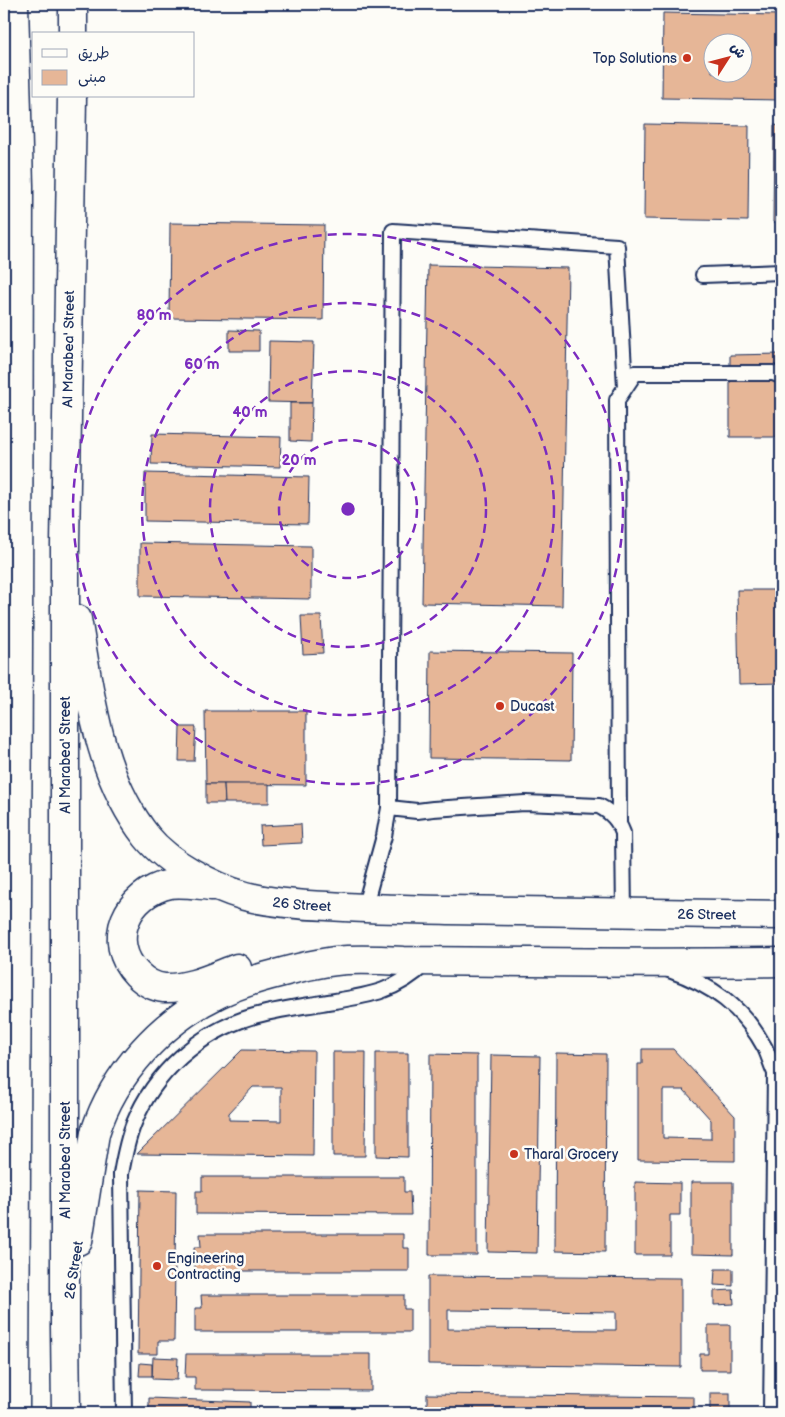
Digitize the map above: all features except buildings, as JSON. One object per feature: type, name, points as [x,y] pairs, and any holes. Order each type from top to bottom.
[{"type":"main road","points":[[14,4],[19,186],[11,334],[18,645],[15,1413]]},
{"type":"main road","points":[[73,32],[74,4]]},
{"type":"main road","name":"Al Marabea' Street","points":[[66,1413],[64,546],[72,98]]},
{"type":"main road","name":"26 Street","points":[[64,546],[98,732],[106,760],[118,787],[131,813],[147,838],[173,860],[216,886],[271,902],[299,905],[624,914],[781,914]]},
{"type":"main road","points":[[4,704],[18,645]]},
{"type":"main road","points":[[216,886],[171,884],[154,890],[140,899],[128,912],[122,935],[123,947],[126,959],[142,978],[162,988],[180,987],[244,965],[262,961],[303,956],[347,960]]},
{"type":"main road","name":"26 Street","points":[[65,1327],[95,1133],[100,1116],[130,1066],[149,1045],[170,1025],[193,1008],[218,994],[244,983],[291,969],[347,960],[639,963],[781,962]]},
{"type":"main road","points":[[4,1334],[15,1366]]},
{"type":"lane","points":[[364,908],[384,836],[389,808],[393,231],[617,246],[625,387]]},
{"type":"lane","points":[[702,275],[781,272]]},
{"type":"lane","points":[[619,822],[617,400],[635,373],[773,373],[781,376]]},
{"type":"lane","points":[[389,808],[417,811],[525,803],[599,806],[610,812],[619,822],[624,833],[624,914]]},
{"type":"lane","points":[[124,1413],[121,1174],[134,1122],[146,1098],[162,1076],[180,1057],[202,1040],[225,1027],[250,1017],[276,1011],[381,992],[407,980],[428,961]]},
{"type":"lane","points":[[639,963],[667,969],[692,978],[714,991],[735,1007],[752,1027],[765,1049],[774,1074],[771,1413]]},
{"type":"lane","points":[[774,1074],[781,1059]]},
{"type":"place","name":"Top Solutions","points":[[687,58]]},
{"type":"place","name":"Ducast","points":[[500,706]]},
{"type":"place","name":"Tharal Grocery","points":[[514,1154]]},
{"type":"place","name":"Engineering Contracting","points":[[157,1266]]}]
